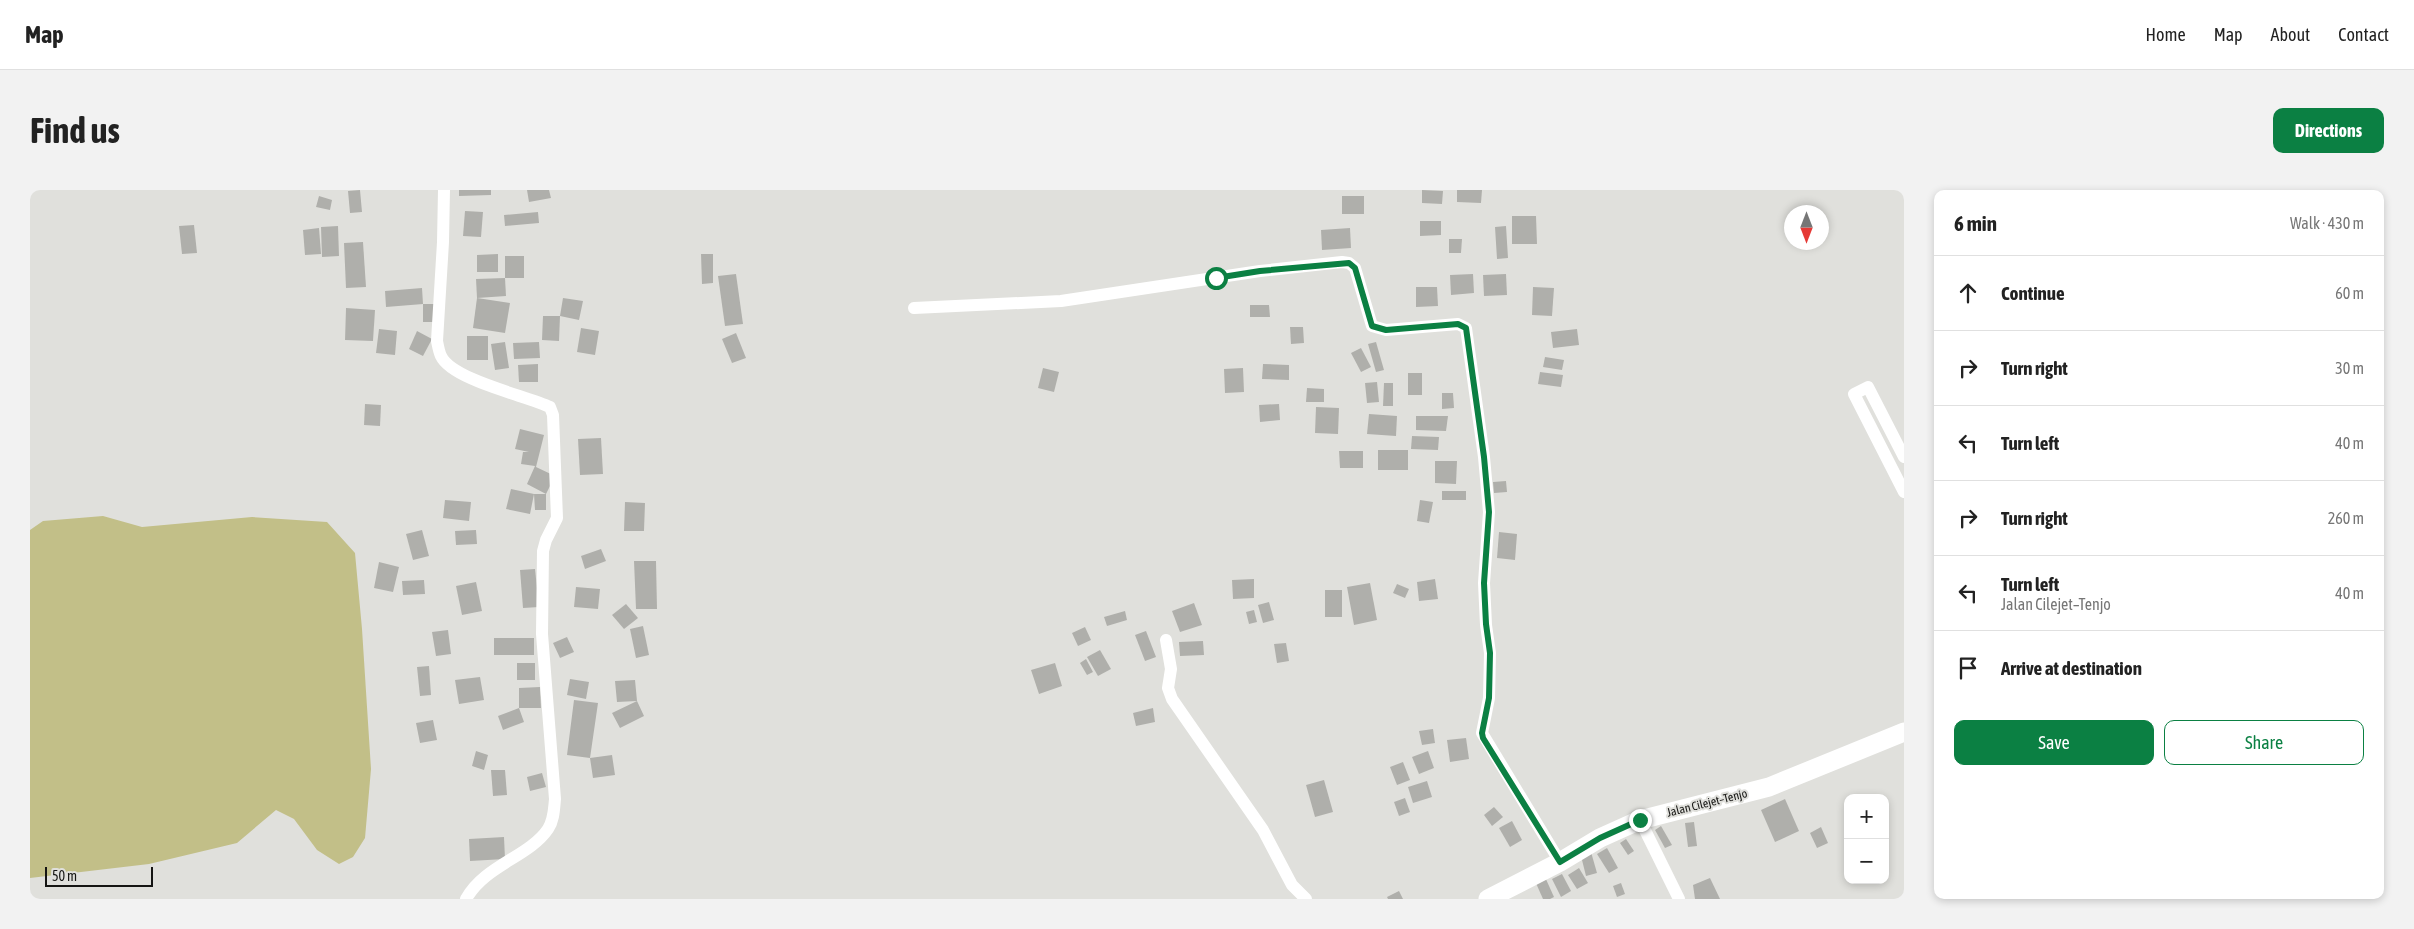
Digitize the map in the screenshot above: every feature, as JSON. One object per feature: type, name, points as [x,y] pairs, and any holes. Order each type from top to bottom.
[{"type":"main road","name":"Jalan Cilejet–Tenjo","points":[[1488,899],[1560,862],[1600,838],[1640,820],[1769,787],[1904,732]]},
{"type":"street","points":[[444,190],[437,341],[442,357],[447,364],[489,386],[550,407],[553,415],[558,507],[555,525],[546,540],[543,551],[542,634],[555,799],[553,817],[548,829],[539,839],[482,879],[466,899]]},
{"type":"street","points":[[914,308],[1061,301],[1260,271],[1342,262],[1349,263],[1355,268],[1372,326],[1386,330],[1458,324],[1466,328],[1483,448],[1489,512],[1484,583],[1486,624],[1490,653],[1489,698],[1482,733],[1560,862]]},
{"type":"street","points":[[1904,457],[1868,387],[1854,394],[1904,492]]},
{"type":"street","points":[[1880,443],[1893,436]]},
{"type":"street","points":[[1166,640],[1171,669],[1168,688],[1172,699],[1263,830],[1292,886],[1306,899]]},
{"type":"street","points":[[1640,820],[1679,899]]},
{"type":"shaded area","points":[[103,516],[142,527],[252,517],[327,522],[355,553],[371,769],[365,838],[353,857],[339,864],[317,850],[294,819],[276,810],[237,843],[149,864],[30,878],[30,530],[43,521]]},
{"type":"building","points":[[360,190],[362,212],[350,213],[348,191]]},
{"type":"building","points":[[459,190],[491,190],[491,195],[459,196]]},
{"type":"building","points":[[527,190],[549,190],[551,198],[529,202]]},
{"type":"building","points":[[1422,190],[1443,191],[1442,204],[1422,203]]},
{"type":"building","points":[[1457,190],[1482,190],[1481,203],[1457,202]]},
{"type":"building","points":[[319,196],[332,200],[330,210],[316,207]]},
{"type":"building","points":[[1342,196],[1364,196],[1364,214],[1342,214]]},
{"type":"building","points":[[465,211],[483,212],[481,237],[463,236]]},
{"type":"building","points":[[538,212],[539,223],[505,226],[504,215]]},
{"type":"building","points":[[1512,216],[1536,216],[1537,244],[1512,244]]},
{"type":"building","points":[[1420,221],[1441,221],[1441,235],[1420,236]]},
{"type":"building","points":[[194,225],[197,253],[182,254],[179,226]]},
{"type":"building","points":[[338,226],[339,256],[322,257],[321,227]]},
{"type":"building","points":[[1506,226],[1508,258],[1497,259],[1495,227]]},
{"type":"building","points":[[319,228],[321,254],[305,255],[303,230]]},
{"type":"building","points":[[1350,228],[1351,248],[1322,250],[1321,230]]},
{"type":"building","points":[[1449,239],[1462,239],[1461,253],[1449,253]]},
{"type":"building","points":[[363,242],[366,287],[346,288],[344,243]]},
{"type":"building","points":[[498,254],[498,272],[477,272],[477,255]]},
{"type":"building","points":[[701,254],[713,254],[713,283],[702,284]]},
{"type":"building","points":[[505,256],[524,256],[524,278],[505,278]]},
{"type":"building","points":[[736,274],[743,324],[725,326],[718,276]]},
{"type":"building","points":[[1473,274],[1474,293],[1451,295],[1450,275]]},
{"type":"building","points":[[1506,274],[1507,295],[1484,296],[1483,275]]},
{"type":"building","points":[[505,278],[506,296],[477,298],[476,279]]},
{"type":"building","points":[[1416,287],[1437,287],[1438,306],[1416,307]]},
{"type":"building","points":[[1533,287],[1554,288],[1552,316],[1532,315]]},
{"type":"building","points":[[422,288],[423,304],[386,307],[385,291]]},
{"type":"building","points":[[477,298],[510,303],[505,333],[473,328]]},
{"type":"building","points":[[563,298],[583,301],[579,320],[560,316]]},
{"type":"building","points":[[423,304],[436,304],[436,322],[423,322]]},
{"type":"building","points":[[1250,305],[1269,305],[1270,317],[1250,317]]},
{"type":"building","points":[[346,308],[375,310],[373,341],[345,340]]},
{"type":"building","points":[[543,316],[560,316],[559,341],[542,340]]},
{"type":"building","points":[[1290,327],[1303,327],[1304,343],[1291,344]]},
{"type":"building","points":[[581,328],[599,331],[595,355],[577,352]]},
{"type":"building","points":[[379,329],[397,331],[395,355],[376,353]]},
{"type":"building","points":[[1577,329],[1579,345],[1553,348],[1551,332]]},
{"type":"building","points":[[417,331],[432,339],[423,356],[409,349]]},
{"type":"building","points":[[736,333],[746,358],[732,363],[722,339]]},
{"type":"building","points":[[467,336],[488,336],[488,360],[467,360]]},
{"type":"building","points":[[505,342],[509,368],[495,370],[491,344]]},
{"type":"building","points":[[539,342],[540,358],[514,359],[513,343]]},
{"type":"building","points":[[1376,342],[1384,370],[1376,372],[1368,344]]},
{"type":"building","points":[[1361,348],[1371,367],[1361,372],[1351,353]]},
{"type":"building","points":[[1545,357],[1564,360],[1562,370],[1543,367]]},
{"type":"building","points":[[538,364],[538,382],[519,382],[518,365]]},
{"type":"building","points":[[1263,364],[1289,365],[1289,380],[1262,379]]},
{"type":"building","points":[[1043,368],[1059,372],[1054,392],[1038,388]]},
{"type":"building","points":[[1243,368],[1244,392],[1225,393],[1224,369]]},
{"type":"building","points":[[1540,372],[1563,375],[1561,387],[1538,384]]},
{"type":"building","points":[[1408,373],[1422,373],[1422,395],[1408,395]]},
{"type":"building","points":[[1377,382],[1379,402],[1367,403],[1365,383]]},
{"type":"building","points":[[1384,383],[1393,383],[1393,406],[1383,406]]},
{"type":"building","points":[[1307,388],[1324,389],[1324,402],[1306,402]]},
{"type":"building","points":[[1442,393],[1453,393],[1454,408],[1442,409]]},
{"type":"building","points":[[365,404],[381,405],[380,426],[364,425]]},
{"type":"building","points":[[1279,404],[1280,420],[1260,422],[1259,405]]},
{"type":"building","points":[[1316,407],[1339,408],[1338,434],[1315,433]]},
{"type":"building","points":[[1369,414],[1397,416],[1396,436],[1367,434]]},
{"type":"building","points":[[1416,416],[1448,416],[1446,431],[1416,430]]},
{"type":"building","points":[[520,429],[544,435],[536,467],[555,476],[546,494],[527,484],[535,466],[521,464],[523,452],[529,452],[515,449]]},
{"type":"building","points":[[1412,436],[1439,437],[1438,450],[1411,449]]},
{"type":"building","points":[[601,438],[603,474],[580,475],[578,439]]},
{"type":"building","points":[[1378,450],[1408,450],[1408,470],[1378,470]]},
{"type":"building","points":[[1339,451],[1363,451],[1363,468],[1340,468]]},
{"type":"building","points":[[1435,461],[1457,461],[1456,484],[1435,483]]},
{"type":"building","points":[[1506,481],[1507,492],[1494,493],[1493,482]]},
{"type":"building","points":[[511,489],[534,494],[530,514],[506,509]]},
{"type":"building","points":[[1442,491],[1466,491],[1466,500],[1442,500]]},
{"type":"building","points":[[534,494],[546,494],[546,510],[535,510]]},
{"type":"building","points":[[445,500],[471,502],[469,521],[443,518]]},
{"type":"building","points":[[1420,500],[1433,502],[1429,523],[1417,521]]},
{"type":"building","points":[[625,502],[645,503],[644,531],[624,531]]},
{"type":"building","points":[[422,530],[429,556],[413,560],[406,534]]},
{"type":"building","points":[[476,530],[477,544],[456,545],[455,531]]},
{"type":"building","points":[[1499,532],[1517,534],[1515,560],[1497,558]]},
{"type":"building","points":[[601,549],[606,561],[585,569],[581,556]]},
{"type":"building","points":[[634,561],[656,561],[657,609],[636,609]]},
{"type":"building","points":[[379,562],[399,567],[393,592],[374,588]]},
{"type":"building","points":[[535,569],[539,607],[523,608],[520,570]]},
{"type":"building","points":[[1254,579],[1254,598],[1233,599],[1232,580]]},
{"type":"building","points":[[1435,579],[1438,599],[1419,601],[1417,582]]},
{"type":"building","points":[[424,580],[425,594],[403,595],[402,581]]},
{"type":"building","points":[[476,582],[482,611],[462,615],[456,586]]},
{"type":"building","points":[[1370,583],[1377,620],[1354,625],[1347,587]]},
{"type":"building","points":[[1397,584],[1409,589],[1405,598],[1393,593]]},
{"type":"building","points":[[576,587],[600,589],[598,609],[574,607]]},
{"type":"building","points":[[1325,590],[1342,590],[1342,617],[1325,617]]},
{"type":"building","points":[[1269,602],[1274,620],[1263,623],[1258,605]]},
{"type":"building","points":[[1194,603],[1202,625],[1180,632],[1172,611]]},
{"type":"building","points":[[626,604],[638,618],[624,629],[612,615]]},
{"type":"building","points":[[1254,610],[1257,622],[1249,624],[1246,612]]},
{"type":"building","points":[[1125,611],[1127,620],[1107,626],[1104,617]]},
{"type":"building","points":[[643,626],[649,655],[636,658],[630,629]]},
{"type":"building","points":[[1085,627],[1091,640],[1078,646],[1072,633]]},
{"type":"building","points":[[448,630],[451,654],[436,656],[432,632]]},
{"type":"building","points":[[1146,631],[1156,657],[1145,661],[1135,635]]},
{"type":"building","points":[[567,637],[574,652],[560,658],[553,643]]},
{"type":"building","points":[[494,638],[534,638],[534,655],[494,655]]},
{"type":"building","points":[[1203,641],[1204,655],[1180,656],[1179,642]]},
{"type":"building","points":[[1286,643],[1289,661],[1277,663],[1274,644]]},
{"type":"building","points":[[1100,650],[1111,669],[1098,676],[1087,657]]},
{"type":"building","points":[[1086,659],[1093,672],[1087,675],[1080,663]]},
{"type":"building","points":[[517,663],[535,663],[535,680],[517,680]]},
{"type":"building","points":[[1055,663],[1062,686],[1039,694],[1031,670]]},
{"type":"building","points":[[429,666],[431,695],[420,696],[417,667]]},
{"type":"building","points":[[480,677],[484,700],[459,704],[455,680]]},
{"type":"building","points":[[570,679],[589,682],[586,699],[567,695]]},
{"type":"building","points":[[635,680],[637,701],[617,702],[615,681]]},
{"type":"building","points":[[540,687],[541,708],[519,708],[519,688]]},
{"type":"building","points":[[574,700],[598,703],[590,758],[567,755]]},
{"type":"building","points":[[637,701],[644,716],[620,728],[612,713]]},
{"type":"building","points":[[519,708],[524,722],[503,730],[498,716]]},
{"type":"building","points":[[1153,708],[1155,722],[1136,726],[1133,713]]},
{"type":"building","points":[[433,720],[437,740],[420,743],[416,723]]},
{"type":"building","points":[[1433,729],[1435,743],[1422,745],[1419,731]]},
{"type":"building","points":[[1466,738],[1469,759],[1450,762],[1447,740]]},
{"type":"building","points":[[476,751],[488,755],[484,770],[472,766]]},
{"type":"building","points":[[1428,751],[1434,768],[1419,774],[1412,757]]},
{"type":"building","points":[[612,755],[615,775],[593,778],[590,758]]},
{"type":"building","points":[[1403,762],[1410,780],[1397,785],[1390,767]]},
{"type":"building","points":[[491,770],[505,770],[507,795],[493,796]]},
{"type":"building","points":[[542,773],[546,787],[530,791],[527,777]]},
{"type":"building","points":[[1324,780],[1333,812],[1315,817],[1306,785]]},
{"type":"building","points":[[1427,781],[1432,797],[1413,803],[1408,787]]},
{"type":"building","points":[[1405,798],[1410,812],[1399,816],[1394,802]]},
{"type":"building","points":[[1785,799],[1799,831],[1775,842],[1761,810]]},
{"type":"building","points":[[1494,807],[1503,817],[1492,826],[1484,815]]},
{"type":"building","points":[[1512,821],[1522,840],[1510,847],[1499,828]]},
{"type":"building","points":[[1694,822],[1697,846],[1688,847],[1685,823]]},
{"type":"building","points":[[1661,826],[1672,845],[1665,848],[1655,830]]},
{"type":"building","points":[[1821,827],[1828,843],[1817,848],[1810,833]]},
{"type":"building","points":[[504,837],[505,859],[470,861],[469,839]]},
{"type":"building","points":[[1626,839],[1634,851],[1628,855],[1620,843]]},
{"type":"building","points":[[1607,848],[1618,868],[1609,873],[1597,854]]},
{"type":"building","points":[[1591,852],[1597,873],[1586,876],[1581,856]]},
{"type":"building","points":[[1579,868],[1588,883],[1577,889],[1568,875]]},
{"type":"building","points":[[1562,874],[1571,891],[1561,897],[1552,879]]},
{"type":"building","points":[[1545,877],[1554,897],[1550,899],[1543,899],[1535,881]]},
{"type":"building","points":[[1710,878],[1720,899],[1695,899],[1693,885]]},
{"type":"building","points":[[1621,883],[1625,894],[1617,897],[1613,886]]},
{"type":"building","points":[[1399,891],[1403,899],[1388,899],[1387,897]]},
{"type":"route","points":[[1216,278],[1260,271],[1342,262],[1349,263],[1355,268],[1372,326],[1386,330],[1458,324],[1466,328],[1484,457],[1489,512],[1484,583],[1486,624],[1490,653],[1489,698],[1483,724],[1483,738],[1560,862],[1600,838],[1640,820]]}]
